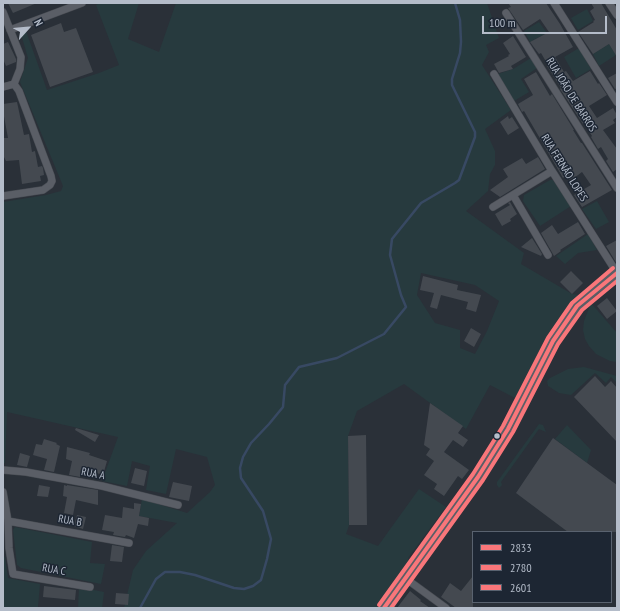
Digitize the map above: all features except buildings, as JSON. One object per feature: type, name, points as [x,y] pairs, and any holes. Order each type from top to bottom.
[{"type":"street","points":[[10,30],[63,6],[82,3]]},
{"type":"street","points":[[554,3],[617,102]]},
{"type":"street","points":[[609,3],[617,15]]},
{"type":"street","points":[[3,12],[20,57],[20,69],[14,84]]},
{"type":"street","name":"RUA JOÃO DE BARROS","points":[[506,13],[617,188]]},
{"type":"street","name":"RUA FERNÃO LOPES","points":[[494,74],[552,171],[617,273]]},
{"type":"street","points":[[3,87],[14,84]]},
{"type":"street","points":[[3,196],[43,190],[50,185],[51,176],[19,91],[14,84]]},
{"type":"street","points":[[493,207],[552,171]]},
{"type":"street","points":[[513,195],[548,255]]},
{"type":"street","points":[[384,608],[478,477],[526,396],[553,342],[577,306],[617,273]]},
{"type":"street","name":"RUA A","points":[[3,470],[26,472],[102,486],[178,504]]},
{"type":"street","points":[[3,492],[8,521],[6,549]]},
{"type":"street","name":"RUA B","points":[[8,521],[129,543]]},
{"type":"street","name":"RUA C","points":[[6,549],[13,574],[90,587]]},
{"type":"street","points":[[405,578],[446,608]]},
{"type":"green space","points":[[100,3],[139,3],[128,39],[159,52],[176,3],[487,3],[499,38],[486,45],[489,52],[482,65],[511,110],[485,129],[495,151],[495,165],[490,174],[488,191],[466,211],[524,253],[521,264],[572,294],[579,295],[572,302],[515,398],[490,385],[466,429],[404,384],[357,411],[348,436],[349,525],[346,534],[378,546],[419,489],[446,507],[408,558],[409,562],[376,608],[124,608],[133,570],[146,551],[177,523],[139,516],[142,499],[187,513],[210,492],[215,485],[207,457],[176,449],[166,494],[146,490],[150,466],[132,461],[127,486],[102,481],[118,437],[7,412],[5,463],[3,463],[3,202],[61,191],[63,186],[20,82],[28,58],[21,34],[26,31],[47,90],[99,73],[119,65],[96,5]],"holes":[[[421,273],[475,285],[499,301],[487,331],[475,354],[460,348],[460,330],[435,323],[417,295]]]},
{"type":"green space","points":[[587,9],[593,21],[578,30],[571,18]]},
{"type":"green space","points":[[539,22],[547,33],[530,42],[524,31]]},
{"type":"green space","points":[[609,44],[616,55],[599,66],[593,54]]},
{"type":"green space","points":[[579,48],[591,69],[576,78],[564,57]]},
{"type":"green space","points":[[531,58],[537,68],[521,79],[529,92],[514,101],[498,74],[513,69]]},
{"type":"green space","points":[[550,180],[553,180],[571,206],[540,226],[523,201],[524,195]]},
{"type":"green space","points":[[597,201],[609,222],[596,229],[582,209]]},
{"type":"green space","points":[[588,234],[597,250],[578,253],[565,264],[556,256]]},
{"type":"green space","points":[[591,303],[617,333],[617,362],[610,361],[596,354],[585,339],[583,330],[584,321]]},
{"type":"green space","points":[[584,367],[617,376],[617,383],[611,377],[606,383],[595,373],[571,395],[559,393],[548,386],[547,381],[550,378],[568,369]]},
{"type":"green space","points":[[539,424],[543,425],[546,432],[539,429],[501,482],[502,485],[499,488],[497,482]]},
{"type":"green space","points":[[567,425],[591,450],[587,463],[555,439]]},
{"type":"green space","points":[[15,527],[92,542],[90,563],[105,564],[101,584],[21,568],[17,565],[13,530]]},
{"type":"green space","points":[[5,557],[8,578],[40,584],[38,607],[45,608],[3,608],[3,558]]},
{"type":"green space","points":[[79,587],[104,592],[102,608],[78,608]]},
{"type":"waterway","points":[[140,608],[156,579],[165,572],[180,572],[195,575],[234,588],[244,589],[253,586],[261,580],[271,539],[263,511],[241,478],[240,468],[243,457],[251,443],[283,407],[285,385],[299,367],[337,358],[384,334],[406,307],[401,295],[390,255],[392,239],[421,203],[459,180],[475,137],[475,132],[452,85],[452,79],[460,53],[461,42],[460,20],[455,3]]},
{"type":"transit line","name":"2601","points":[[379,605],[473,474],[503,426],[548,338],[572,303],[613,268]]},
{"type":"transit line","name":"2833","points":[[384,608],[478,477],[508,429],[553,341],[577,306],[617,273]]},
{"type":"transit line","name":"2780","points":[[391,608],[483,480],[513,432],[558,344],[582,310],[617,281]]}]
